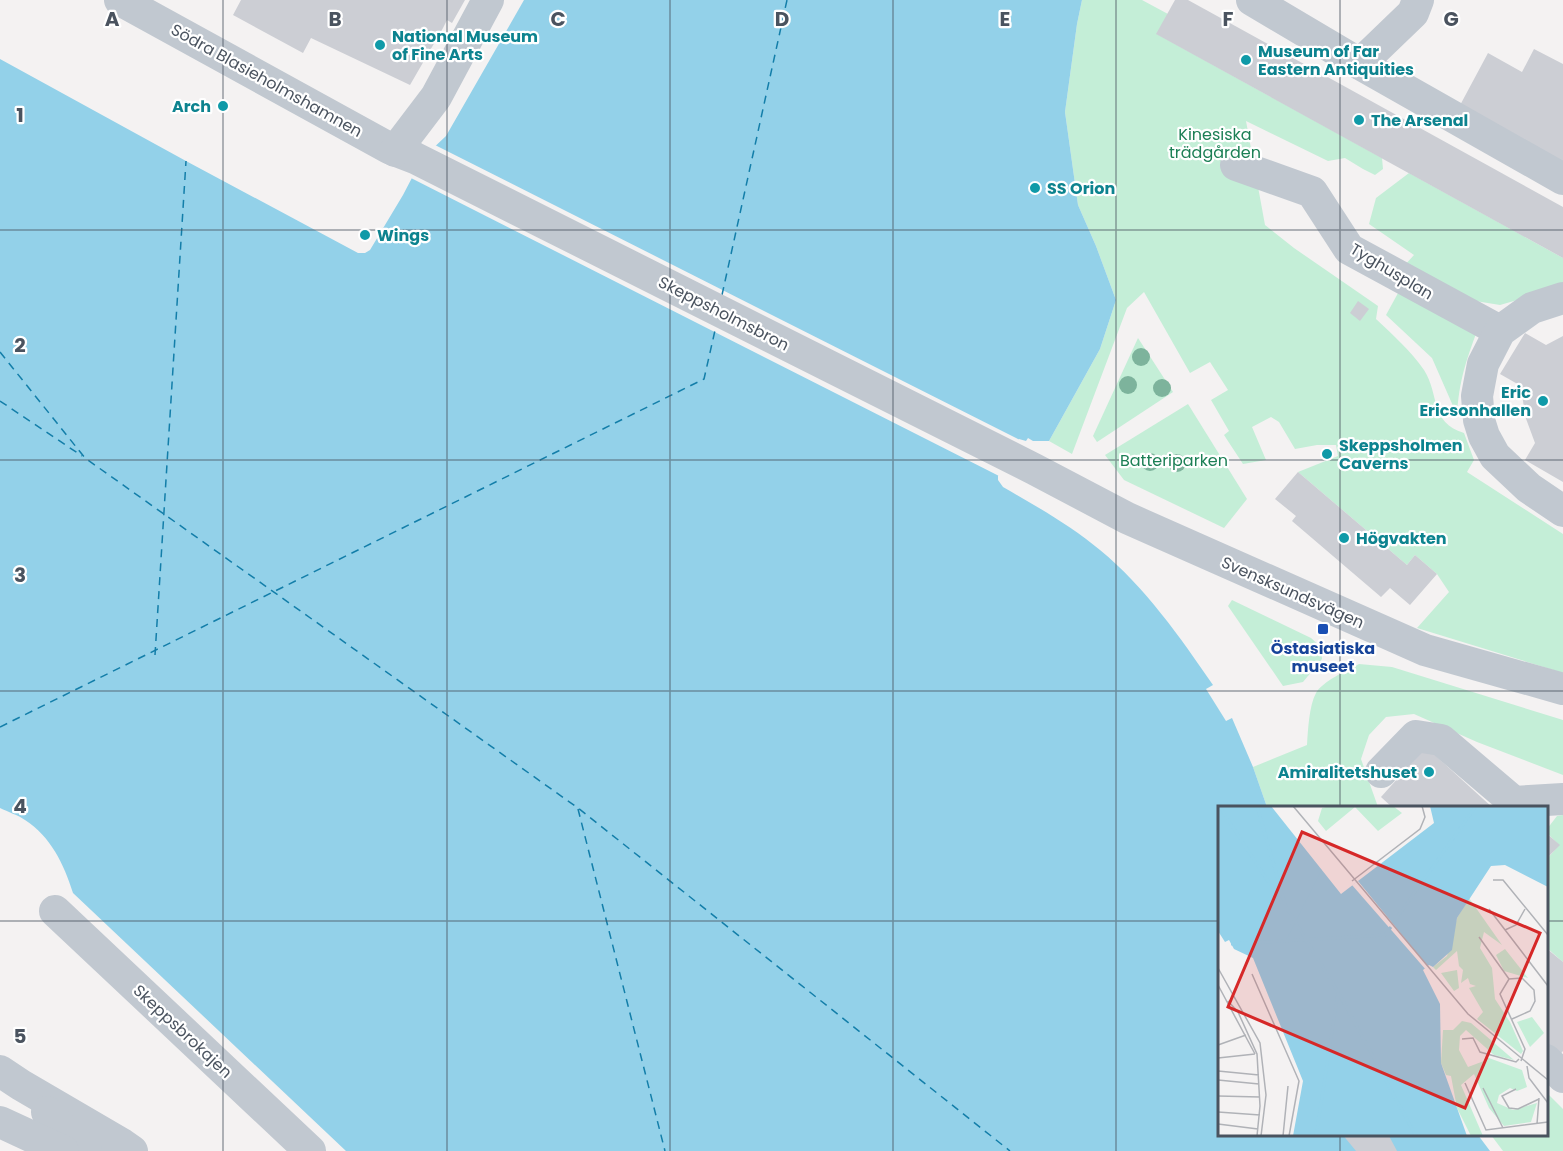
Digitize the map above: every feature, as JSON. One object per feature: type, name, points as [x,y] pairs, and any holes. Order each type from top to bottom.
[{"type":"street","name":"Södra Blasieholmshamnen","points":[[120,0],[405,154]]},
{"type":"street","points":[[405,154],[488,0]]},
{"type":"street","points":[[1252,0],[1360,64],[1563,178]]},
{"type":"street","points":[[1360,64],[1413,13],[1418,0]]},
{"type":"street","name":"Skeppsholmsbron","points":[[405,154],[1034,469]]},
{"type":"street","name":"Tyghusplan","points":[[1236,165],[1312,192],[1349,249],[1500,331]]},
{"type":"street","points":[[1563,298],[1532,308],[1500,331],[1483,364],[1477,396],[1479,420],[1495,456],[1529,488],[1563,511]]},
{"type":"street","name":"Svensksundsvägen","points":[[1034,469],[1127,518],[1425,651],[1563,689]]},
{"type":"street","points":[[1381,772],[1416,736],[1441,740],[1514,802],[1563,799]]},
{"type":"street","name":"Skeppsbrokajen","points":[[56,911],[310,1151]]},
{"type":"street","points":[[1548,1062],[1563,1077]]},
{"type":"street","points":[[11,1078],[86,1151]]},
{"type":"street","points":[[11,1078],[132,1151]]},
{"type":"street","points":[[0,1122],[63,1151]]},
{"type":"street","points":[[0,1128],[28,1151]]},
{"type":"green space","name":"Kinesiska trädgården","points":[[1082,0],[1142,0],[1168,14],[1157,34],[1382,158],[1383,169],[1375,175],[1345,158],[1328,161],[1246,121],[1265,225],[1378,306],[1376,319],[1408,350],[1424,370],[1440,415],[1453,428],[1464,433],[1474,460],[1467,472],[1563,534],[1563,673],[1417,628],[1449,592],[1437,574],[1415,555],[1407,565],[1298,472],[1338,456],[1336,445],[1317,445],[1295,449],[1279,422],[1271,417],[1252,427],[1266,460],[1243,464],[1224,435],[1229,431],[1211,400],[1228,390],[1210,362],[1190,373],[1144,292],[1127,308],[1072,454],[1049,441],[1100,349],[1116,300],[1078,205],[1065,112]]},
{"type":"green space","points":[[1409,173],[1563,258],[1563,287],[1500,305],[1457,298],[1403,267],[1414,255],[1369,224],[1376,198]]},
{"type":"green space","points":[[1403,284],[1477,331],[1459,392],[1457,415],[1432,358],[1386,315]]},
{"type":"green space","points":[[1138,338],[1173,392],[1097,442],[1093,436]]},
{"type":"green space","name":"Batteriparken","points":[[1188,404],[1247,499],[1224,528],[1124,480],[1105,455]]},
{"type":"green space","points":[[1232,600],[1311,638],[1321,647],[1322,659],[1303,682],[1283,686],[1228,606]]},
{"type":"green space","points":[[1359,664],[1392,667],[1563,720],[1563,775],[1477,742],[1414,714],[1386,717],[1369,735],[1361,759],[1378,806],[1267,806],[1253,767],[1307,745],[1310,711],[1316,693],[1342,673]]},
{"type":"green space","points":[[1563,815],[1563,962],[1548,949],[1548,858],[1559,845],[1548,834],[1548,828],[1557,816]]},
{"type":"green space","points":[[1548,1094],[1563,1109],[1563,1151],[1503,1151],[1492,1136],[1548,1136]]},
{"type":"water","points":[[524,0],[1082,0],[1065,112],[1078,205],[1116,300],[1100,349],[1049,441],[1019,439],[998,476],[998,480],[1003,487],[1089,541],[1116,564],[1147,596],[1213,685],[1206,689],[1226,721],[1232,718],[1267,806],[1218,806],[1218,1136],[1479,1136],[1490,1151],[346,1151],[73,893],[61,862],[42,834],[22,818],[0,808],[0,59],[358,253],[370,250],[415,172],[428,153],[446,136]]},
{"type":"pier","points":[[433,144],[1028,444],[1020,442],[1001,477],[409,177],[425,151]]},
{"type":"building","name":"National Museum of Fine Arts","points":[[241,0],[465,0],[452,23],[447,20],[410,85],[311,38],[303,53],[233,15]]},
{"type":"building","name":"The Arsenal","points":[[1175,0],[1188,0],[1563,207],[1563,258],[1156,34]]},
{"type":"building","points":[[1534,49],[1563,64],[1563,167],[1458,109],[1488,53],[1522,72]]},
{"type":"building","points":[[1358,301],[1369,309],[1360,321],[1350,313]]},
{"type":"building","name":"Eric Ericsonhallen","points":[[1525,333],[1546,345],[1563,336],[1563,482],[1525,460],[1535,443],[1525,416],[1521,386],[1500,374]]},
{"type":"building","name":"Högvakten","points":[[1298,472],[1407,565],[1415,555],[1437,574],[1410,605],[1390,588],[1381,597],[1292,521],[1296,516],[1275,499]]},
{"type":"building","name":"Amiralitetshuset","points":[[1426,747],[1491,806],[1391,806],[1381,797]]},
{"type":"building","points":[[1548,835],[1560,845],[1548,857]]},
{"type":"building","points":[[1548,950],[1563,962],[1563,1051],[1558,1057],[1548,1048]]},
{"type":"building","points":[[1344,1136],[1389,1136],[1397,1151],[1356,1151]]},
{"type":"ferry route","points":[[722,295],[787,0]]},
{"type":"ferry route","points":[[155,655],[186,161]]},
{"type":"ferry route","points":[[0,727],[704,379],[716,326]]},
{"type":"ferry route","points":[[0,352],[85,458],[578,808],[1010,1151]]},
{"type":"ferry route","points":[[0,401],[82,456]]},
{"type":"ferry route","points":[[578,809],[665,1151]]},
{"type":"place","name":"National Museum of Fine Arts","points":[[380,45]]},
{"type":"place","name":"Museum of Far Eastern Antiquities","points":[[1246,60]]},
{"type":"place","name":"Arch","points":[[223,106]]},
{"type":"place","name":"The Arsenal","points":[[1359,120]]},
{"type":"place","name":"SS Orion","points":[[1035,188]]},
{"type":"place","name":"Wings","points":[[365,235]]},
{"type":"place","name":"Eric Ericsonhallen","points":[[1543,401]]},
{"type":"place","name":"Skeppsholmen Caverns","points":[[1327,454]]},
{"type":"place","name":"Högvakten","points":[[1344,538]]},
{"type":"place","name":"Östasiatiska museet","points":[[1323,629]]},
{"type":"place","name":"Amiralitetshuset","points":[[1429,772]]}]
